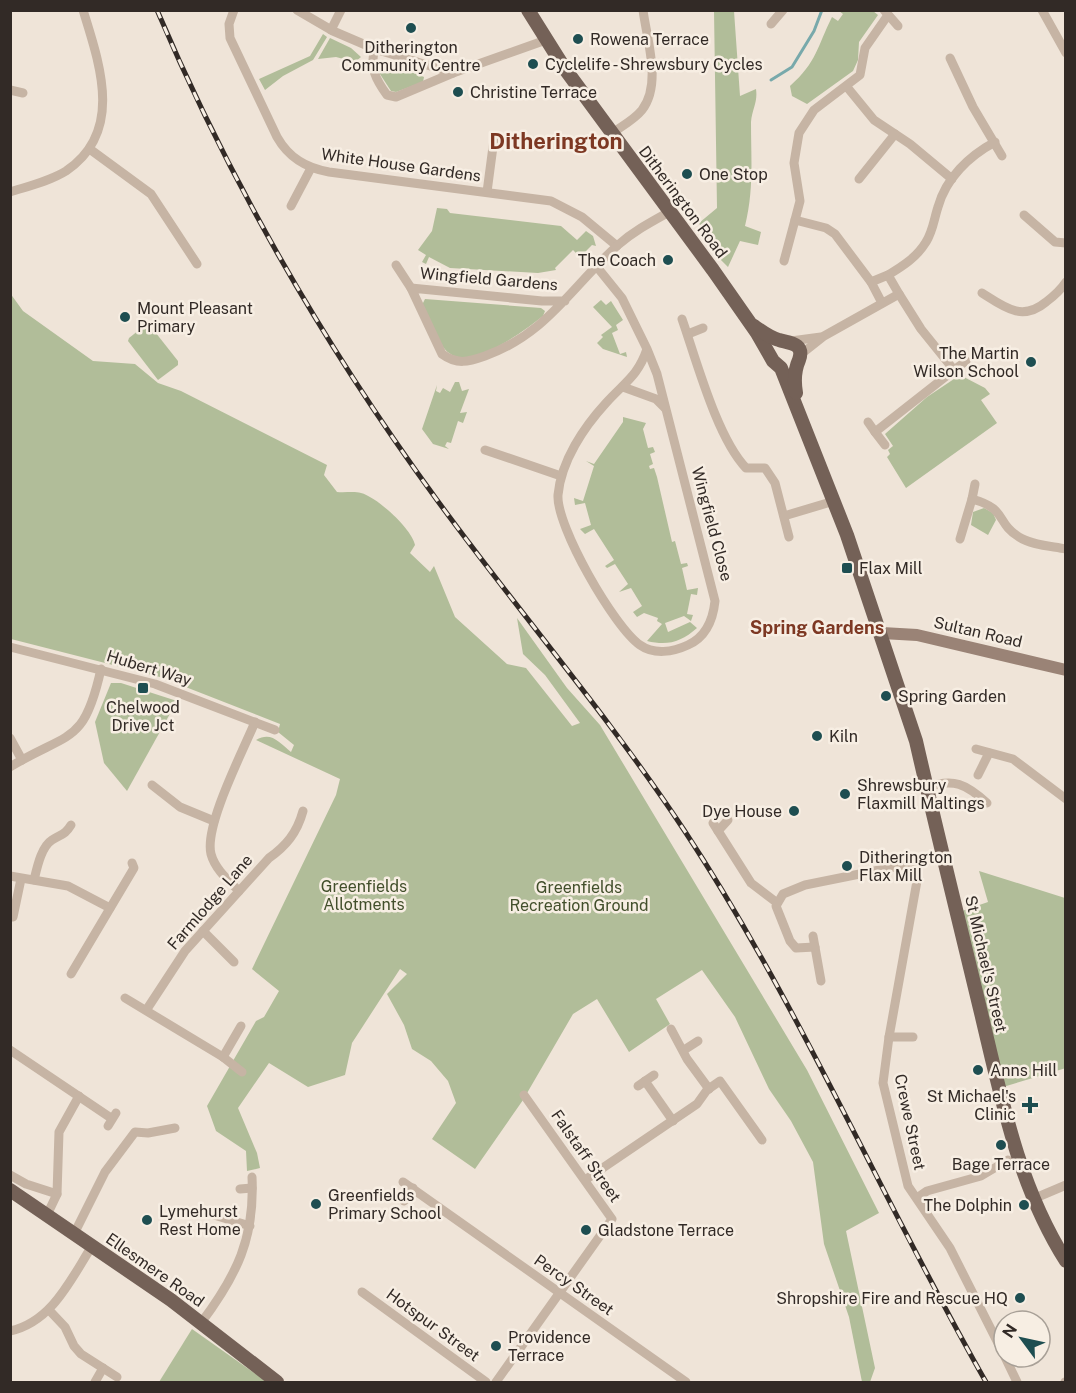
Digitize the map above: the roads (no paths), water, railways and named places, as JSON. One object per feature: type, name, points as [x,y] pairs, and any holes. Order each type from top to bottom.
[{"type":"main road","name":"Ditherington Road","points":[[528,10],[546,40],[781,368],[834,501],[882,633]]},
{"type":"main road","name":"Ditherington Road","points":[[750,324],[796,344],[798,359],[795,386],[799,410]]},
{"type":"main road","points":[[771,356],[775,344],[786,341]]},
{"type":"main road","points":[[781,368],[787,369],[798,359]]},
{"type":"main road","name":"St Michael's Street","points":[[882,633],[916,741],[996,1083],[1033,1199],[1051,1238],[1065,1261]]},
{"type":"main road","name":"Ellesmere Road","points":[[10,1190],[201,1323],[277,1383]]},
{"type":"street","points":[[10,192],[65,172],[91,150],[102,113],[103,94],[99,66],[83,10]]},
{"type":"street","name":"White House Gardens","points":[[234,10],[229,24],[230,38],[277,137],[290,155],[311,168],[551,201],[566,207],[617,246]]},
{"type":"street","points":[[297,10],[331,30],[375,49],[453,73]]},
{"type":"street","points":[[331,30],[341,10]]},
{"type":"street","points":[[612,133],[643,110],[650,91],[652,74],[643,10]]},
{"type":"street","points":[[1042,10],[1065,52]]},
{"type":"street","points":[[771,24],[782,11]]},
{"type":"street","points":[[784,261],[800,201],[794,163],[799,133],[814,110],[860,75],[865,48],[886,13],[898,26]]},
{"type":"street","points":[[375,49],[372,60],[376,80],[387,95],[396,97],[453,73],[546,40]]},
{"type":"street","points":[[950,58],[973,107],[1002,156]]},
{"type":"street","points":[[949,80],[959,75]]},
{"type":"street","points":[[847,87],[867,114],[952,179]]},
{"type":"street","points":[[10,90],[23,93]]},
{"type":"street","points":[[859,179],[895,134]]},
{"type":"street","name":"White House Gardens","points":[[487,192],[494,139]]},
{"type":"street","points":[[871,282],[888,275],[913,258],[926,241],[942,195],[952,179],[974,154],[995,142]]},
{"type":"street","points":[[91,150],[151,194],[197,264]]},
{"type":"street","points":[[858,164],[867,170]]},
{"type":"street","name":"White House Gardens","points":[[291,206],[311,168]]},
{"type":"street","name":"Wingfield Gardens","points":[[396,265],[411,288],[442,354],[460,363],[510,347],[545,321],[617,246],[641,228],[669,212]]},
{"type":"street","points":[[1024,214],[1055,242],[1065,243]]},
{"type":"street","points":[[795,220],[826,228],[835,234],[871,282],[882,303]]},
{"type":"street","name":"Wingfield Close","points":[[597,267],[622,298],[647,349],[666,410],[714,588],[714,613],[702,636],[692,644],[680,649],[654,652],[640,646],[619,623],[568,536],[559,506],[561,476],[578,442],[606,403],[635,376],[647,349]]},
{"type":"street","points":[[888,275],[921,329],[954,370]]},
{"type":"street","points":[[982,292],[1009,310],[1022,314],[1040,307],[1060,290],[1065,282]]},
{"type":"street","name":"Wingfield Gardens","points":[[411,288],[542,301],[565,301]]},
{"type":"street","points":[[798,359],[824,336],[898,294]]},
{"type":"street","points":[[682,319],[715,411],[739,458],[748,469],[761,467],[770,472],[789,537]]},
{"type":"street","points":[[688,334],[704,328]]},
{"type":"street","points":[[786,341],[824,336]]},
{"type":"street","points":[[875,432],[966,361]]},
{"type":"street","points":[[623,387],[656,399],[666,410]]},
{"type":"street","points":[[868,422],[885,445]]},
{"type":"street","points":[[484,450],[561,476]]},
{"type":"street","points":[[960,539],[975,484]]},
{"type":"street","points":[[972,498],[993,506],[1006,525],[1019,537],[1065,549]]},
{"type":"street","points":[[784,516],[834,501]]},
{"type":"street","name":"Sultan Road","points":[[882,633],[917,635],[1065,670]]},
{"type":"street","name":"Hubert Way","points":[[10,647],[101,669],[180,692],[275,730]]},
{"type":"street","points":[[10,767],[56,744],[76,730],[89,713],[101,669]]},
{"type":"street","points":[[239,891],[216,866],[211,854],[210,843],[214,821],[255,722]]},
{"type":"street","points":[[10,738],[22,760]]},
{"type":"street","points":[[976,749],[1018,762],[1065,799]]},
{"type":"street","points":[[978,775],[989,753]]},
{"type":"street","points":[[927,787],[943,782],[953,782],[971,790],[987,803]]},
{"type":"street","points":[[152,785],[180,807],[214,821]]},
{"type":"street","points":[[170,798],[175,789]]},
{"type":"street","name":"Farmlodge Lane","points":[[147,1009],[202,931],[268,858],[285,847],[304,818]]},
{"type":"street","points":[[728,820],[715,827],[756,889],[776,902]]},
{"type":"street","points":[[34,880],[46,846],[53,839],[68,839],[71,825]]},
{"type":"street","points":[[815,947],[796,948],[793,945],[777,912],[776,902],[783,894],[805,885],[944,857]]},
{"type":"street","name":"Crewe Street","points":[[917,862],[917,881],[883,1083],[908,1186],[950,1248],[992,1332]]},
{"type":"street","points":[[71,974],[134,868],[132,863]]},
{"type":"street","points":[[10,876],[80,890],[110,908]]},
{"type":"street","points":[[13,917],[21,879]]},
{"type":"street","points":[[202,931],[234,962]]},
{"type":"street","points":[[813,936],[821,981]]},
{"type":"street","points":[[124,998],[147,1009],[164,1023],[223,1057],[242,1072]]},
{"type":"street","points":[[223,1057],[241,1026]]},
{"type":"street","points":[[671,1029],[687,1059],[709,1089]]},
{"type":"street","points":[[889,1037],[913,1036]]},
{"type":"street","points":[[684,1050],[698,1041]]},
{"type":"street","points":[[11,1046],[112,1119]]},
{"type":"street","points":[[654,1075],[641,1084],[673,1121]]},
{"type":"street","points":[[585,1180],[697,1104],[709,1089],[720,1081],[762,1140]]},
{"type":"street","name":"Falstaff Street","points":[[524,1095],[612,1219],[560,1293]]},
{"type":"street","points":[[47,1215],[57,1194],[59,1132],[79,1096]]},
{"type":"street","points":[[75,1234],[88,1202],[126,1141],[135,1132],[148,1133],[175,1128]]},
{"type":"street","points":[[917,1198],[927,1191],[981,1176],[1008,1160]]},
{"type":"street","points":[[10,1175],[26,1184],[57,1194]]},
{"type":"street","points":[[201,1323],[233,1277],[242,1258],[249,1227],[252,1177]]},
{"type":"street","name":"Percy Street","points":[[403,1182],[686,1383]]},
{"type":"street","points":[[1033,1199],[1065,1185]]},
{"type":"street","points":[[240,1189],[252,1188]]},
{"type":"street","points":[[404,1201],[412,1188]]},
{"type":"street","points":[[220,1213],[249,1227]]},
{"type":"street","points":[[10,1331],[35,1321],[49,1310],[92,1246]]},
{"type":"street","name":"Hotspur Street","points":[[362,1292],[486,1383]]},
{"type":"street","points":[[496,1383],[560,1293]]},
{"type":"street","points":[[49,1310],[65,1327],[74,1346],[117,1377]]},
{"type":"street","points":[[95,1383],[103,1368]]},
{"type":"street","name":"Crewe Street","points":[[1010,1369],[1017,1383]]},
{"type":"waterway","points":[[771,80],[792,67],[814,31],[822,10]]},
{"type":"railway","points":[[157,10],[216,139],[249,201],[283,263],[357,384],[437,500],[655,787],[726,897],[803,1034],[911,1244],[986,1382]]},
{"type":"place","name":"Ditherington Community Centre","points":[[411,28]]},
{"type":"place","name":"Rowena Terrace","points":[[578,39]]},
{"type":"place","name":"Cyclelife - Shrewsbury Cycles","points":[[533,64]]},
{"type":"place","name":"Christine Terrace","points":[[458,92]]},
{"type":"place","name":"One Stop","points":[[687,174]]},
{"type":"place","name":"The Coach","points":[[668,260]]},
{"type":"place","name":"Mount Pleasant Primary","points":[[125,317]]},
{"type":"place","name":"The Martin Wilson School","points":[[1031,362]]},
{"type":"place","name":"Flax Mill","points":[[847,568]]},
{"type":"place","name":"Chelwood Drive Jct","points":[[143,688]]},
{"type":"place","name":"Spring Garden","points":[[886,696]]},
{"type":"place","name":"Kiln","points":[[817,736]]},
{"type":"place","name":"Shrewsbury Flaxmill Maltings","points":[[845,794]]},
{"type":"place","name":"Dye House","points":[[794,811]]},
{"type":"place","name":"Ditherington Flax Mill","points":[[847,866]]},
{"type":"place","name":"Anns Hill","points":[[978,1070]]},
{"type":"place","name":"St Michael's Clinic","points":[[1030,1105]]},
{"type":"place","name":"Bage Terrace","points":[[1001,1145]]},
{"type":"place","name":"Greenfields Primary School","points":[[316,1204]]},
{"type":"place","name":"The Dolphin","points":[[1024,1205]]},
{"type":"place","name":"Lymehurst Rest Home","points":[[147,1220]]},
{"type":"place","name":"Gladstone Terrace","points":[[586,1230]]},
{"type":"place","name":"Shropshire Fire and Rescue HQ","points":[[1020,1298]]},
{"type":"place","name":"Providence Terrace","points":[[496,1346]]},
{"type":"district","name":"Ditherington","points":[[556,141]]},
{"type":"district","name":"Spring Gardens","points":[[817,627]]},
{"type":"park label","name":"Greenfields Allotments","points":[[364,895]]},
{"type":"park label","name":"Greenfields Recreation Ground","points":[[579,896]]}]
